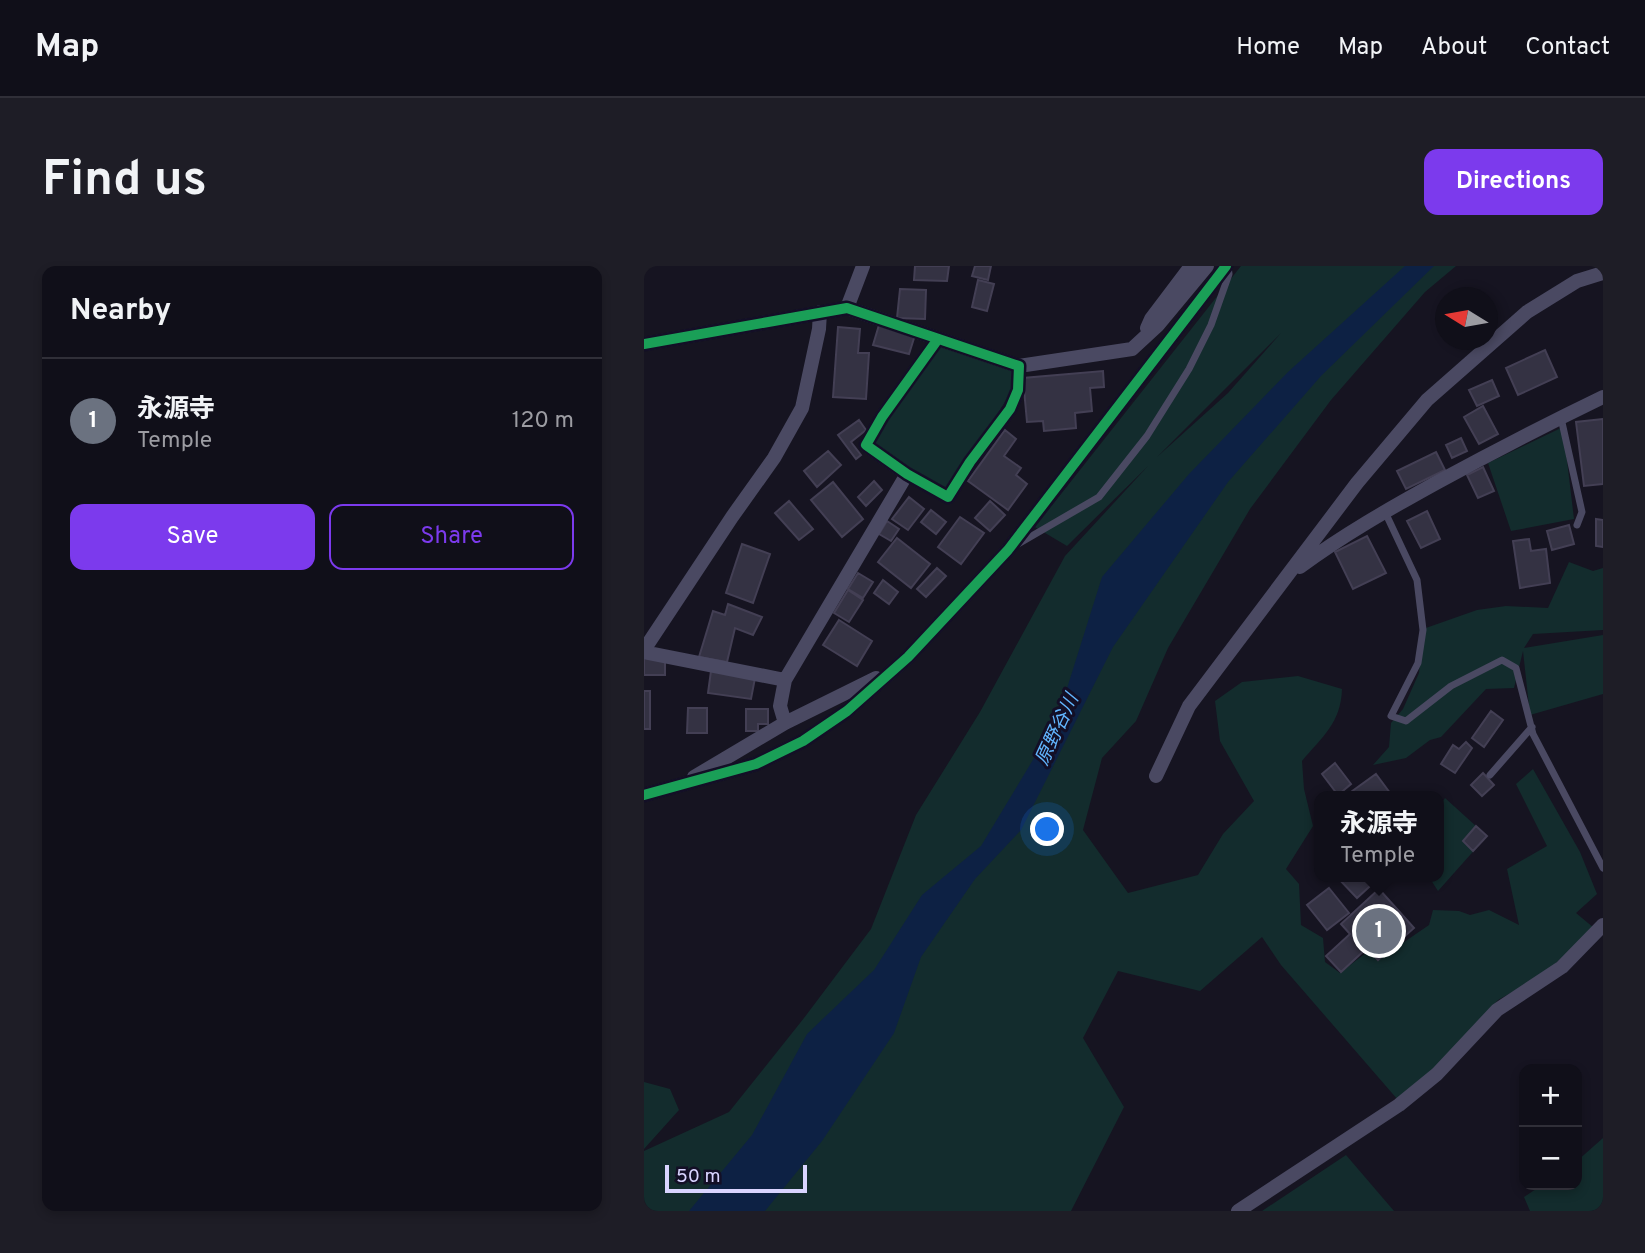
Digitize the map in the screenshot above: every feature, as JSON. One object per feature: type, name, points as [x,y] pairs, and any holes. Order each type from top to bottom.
[{"type":"street","points":[[847,308],[863,266]]},
{"type":"street","points":[[1143,339],[1151,319],[1191,266]]},
{"type":"street","points":[[644,344],[847,308],[1019,366],[1132,349],[1158,325],[1207,266]]},
{"type":"street","points":[[644,795],[757,764],[803,741],[847,711],[894,670],[1008,550],[1227,266]]},
{"type":"street","points":[[1156,776],[1189,706],[1357,483],[1427,400],[1527,312],[1577,281],[1603,273]]},
{"type":"street","points":[[785,680],[644,651],[774,457],[802,408],[819,329],[820,312]]},
{"type":"street","points":[[938,339],[866,445],[907,474],[948,497],[1010,408],[1018,390],[1019,366]]},
{"type":"street","points":[[1287,577],[1332,543],[1385,512],[1603,397]]},
{"type":"street","points":[[785,723],[780,706],[785,680],[907,474]]},
{"type":"street","points":[[678,786],[785,723],[894,670]]},
{"type":"street","points":[[1238,1211],[1399,1105],[1437,1074],[1497,1010],[1562,967],[1603,925]]},
{"type":"lane","points":[[1008,550],[1099,497],[1147,436],[1189,369],[1211,325],[1229,274],[1227,266]]},
{"type":"lane","points":[[1561,417],[1582,512],[1577,525]]},
{"type":"lane","points":[[1385,512],[1417,580],[1423,630],[1418,663],[1391,716],[1406,721],[1451,686],[1502,660],[1516,667],[1532,727],[1603,868]]},
{"type":"lane","points":[[1490,775],[1532,727]]},
{"type":"green space","points":[[1241,266],[1456,266],[1425,292],[1331,400],[1250,509],[1168,648],[1136,721],[1102,758],[1083,830],[1128,893],[1198,875],[1223,834],[1254,801],[1220,741],[1215,701],[1242,682],[1298,676],[1342,689],[1334,720],[1302,761],[1304,789],[1313,826],[1286,869],[1299,884],[1301,925],[1323,938],[1325,962],[1340,973],[1367,952],[1378,960],[1429,925],[1433,910],[1459,911],[1470,915],[1489,910],[1519,925],[1507,869],[1547,846],[1516,784],[1533,769],[1580,852],[1597,894],[1576,913],[1594,928],[1543,975],[1498,1000],[1453,1048],[1433,1074],[1398,1100],[1281,965],[1262,937],[1200,991],[1118,971],[1083,1038],[1124,1107],[1071,1211],[644,1211],[644,1151],[729,1112],[871,929],[916,815],[980,712],[1065,556],[1148,466],[1067,546],[1035,527]],"holes":[[[1281,333],[1228,393],[1157,457]]]},
{"type":"green space","points":[[941,344],[1014,370],[1014,388],[947,492],[871,445]]},
{"type":"green space","points":[[1563,427],[1574,519],[1511,531],[1488,463]]},
{"type":"green space","points":[[1569,562],[1593,571],[1603,568],[1603,630],[1533,634],[1524,648],[1603,635],[1603,694],[1530,715],[1523,651],[1514,688],[1486,689],[1441,737],[1430,740],[1406,758],[1373,765],[1389,747],[1391,723],[1403,709],[1419,673],[1423,629],[1477,610],[1506,606],[1548,608]]},
{"type":"green space","points":[[1444,800],[1487,836],[1438,891],[1432,882],[1444,882]]},
{"type":"green space","points":[[644,1082],[670,1089],[679,1110],[644,1149]]},
{"type":"green space","points":[[1603,1138],[1603,1211],[1530,1211],[1524,1197],[1534,1190],[1582,1190],[1582,1157]]},
{"type":"green space","points":[[1346,1155],[1394,1211],[1262,1211]]},
{"type":"water","name":"原野谷川","points":[[1405,266],[1434,266],[1321,376],[1228,482],[1113,647],[1021,830],[975,879],[921,957],[894,1033],[822,1141],[765,1211],[689,1211],[752,1135],[807,1034],[874,970],[922,895],[981,846],[1057,720],[1102,577],[1189,474],[1288,372]]},
{"type":"building","points":[[915,266],[949,266],[947,281],[914,280]]},
{"type":"building","points":[[975,266],[991,266],[988,280],[972,276]]},
{"type":"building","points":[[978,280],[994,284],[987,311],[972,307]]},
{"type":"building","points":[[900,289],[926,290],[925,319],[897,318]]},
{"type":"building","points":[[879,325],[915,335],[909,354],[873,345]]},
{"type":"building","points":[[838,327],[860,329],[858,353],[869,353],[866,399],[833,397]]},
{"type":"building","points":[[1545,350],[1557,377],[1518,395],[1506,368]]},
{"type":"building","points":[[1103,371],[1104,387],[1090,388],[1092,411],[1075,413],[1076,428],[1044,431],[1043,421],[1027,422],[1023,378]]},
{"type":"building","points":[[1492,380],[1499,396],[1477,406],[1469,390]]},
{"type":"building","points":[[1483,406],[1498,434],[1479,444],[1464,417]]},
{"type":"building","points":[[1603,419],[1603,484],[1584,486],[1576,422]]},
{"type":"building","points":[[859,420],[866,430],[851,442],[861,455],[856,459],[838,435]]},
{"type":"building","points":[[1005,430],[1016,439],[1004,456],[1021,468],[1016,475],[1027,484],[1008,510],[968,481]]},
{"type":"building","points":[[1461,438],[1467,451],[1452,458],[1446,445]]},
{"type":"building","points":[[828,451],[841,465],[817,487],[804,471]]},
{"type":"building","points":[[1436,452],[1445,470],[1406,489],[1397,471]]},
{"type":"building","points":[[1483,467],[1494,491],[1478,498],[1467,475]]},
{"type":"building","points":[[874,481],[882,490],[866,506],[858,497]]},
{"type":"building","points":[[833,482],[863,519],[842,537],[811,500]]},
{"type":"building","points":[[909,497],[924,509],[908,530],[892,519]]},
{"type":"building","points":[[789,501],[813,529],[799,540],[775,513]]},
{"type":"building","points":[[990,501],[1005,515],[990,531],[975,518]]},
{"type":"building","points":[[931,510],[946,522],[936,534],[921,522]]},
{"type":"building","points":[[1427,511],[1440,539],[1421,548],[1407,521]]},
{"type":"building","points":[[960,517],[984,533],[961,564],[938,547]]},
{"type":"building","points":[[1596,519],[1603,520],[1603,547],[1596,546]]},
{"type":"building","points":[[887,521],[899,529],[891,541],[879,534]]},
{"type":"building","points":[[1569,525],[1574,544],[1552,550],[1547,531]]},
{"type":"building","points":[[1367,536],[1386,573],[1353,589],[1335,552]]},
{"type":"building","points":[[897,538],[930,564],[911,588],[878,562]]},
{"type":"building","points":[[1529,539],[1531,551],[1546,549],[1550,583],[1520,588],[1513,541]]},
{"type":"building","points":[[742,544],[770,554],[753,603],[726,593]]},
{"type":"building","points":[[937,568],[946,576],[926,597],[917,589]]},
{"type":"building","points":[[858,573],[873,582],[863,598],[848,589]]},
{"type":"building","points":[[883,580],[898,592],[889,604],[874,593]]},
{"type":"building","points":[[848,590],[863,600],[849,622],[834,613]]},
{"type":"building","points":[[728,604],[762,617],[753,635],[735,628],[727,662],[699,657],[713,611],[725,615]]},
{"type":"building","points":[[839,620],[872,641],[857,666],[823,645]]},
{"type":"building","points":[[644,658],[665,658],[665,675],[644,675]]},
{"type":"building","points":[[711,671],[755,678],[751,699],[708,693]]},
{"type":"building","points":[[644,691],[650,691],[650,729],[644,729]]},
{"type":"building","points":[[688,708],[707,708],[707,733],[687,733]]},
{"type":"building","points":[[746,709],[768,709],[768,724],[758,724],[758,731],[746,731]]},
{"type":"building","points":[[1491,711],[1503,720],[1484,747],[1472,738]]},
{"type":"building","points":[[1466,742],[1472,748],[1455,773],[1441,764],[1453,745],[1459,749]]},
{"type":"building","points":[[1335,763],[1351,784],[1343,791],[1335,791],[1322,774]]},
{"type":"building","points":[[1483,773],[1494,785],[1482,796],[1471,785]]},
{"type":"building","points":[[1376,774],[1389,791],[1352,791]]},
{"type":"building","points":[[1476,826],[1487,836],[1473,851],[1463,841]]},
{"type":"building","points":[[1342,882],[1375,882],[1357,898]]},
{"type":"building","points":[[1329,888],[1349,913],[1327,930],[1307,905]]},
{"type":"building","points":[[1379,889],[1414,928],[1378,960],[1367,948],[1341,972],[1326,956],[1350,934],[1341,924]]},
{"type":"cycle path","points":[[644,795],[756,764],[803,741],[847,711],[908,657],[1008,550],[1226,266]]},
{"type":"cycle path","points":[[644,344],[847,308],[1019,366],[1018,390],[1010,409],[970,462],[948,497],[907,474],[866,445],[882,417],[938,339]]},
{"type":"place","name":"永源寺","points":[[1379,931]]}]
